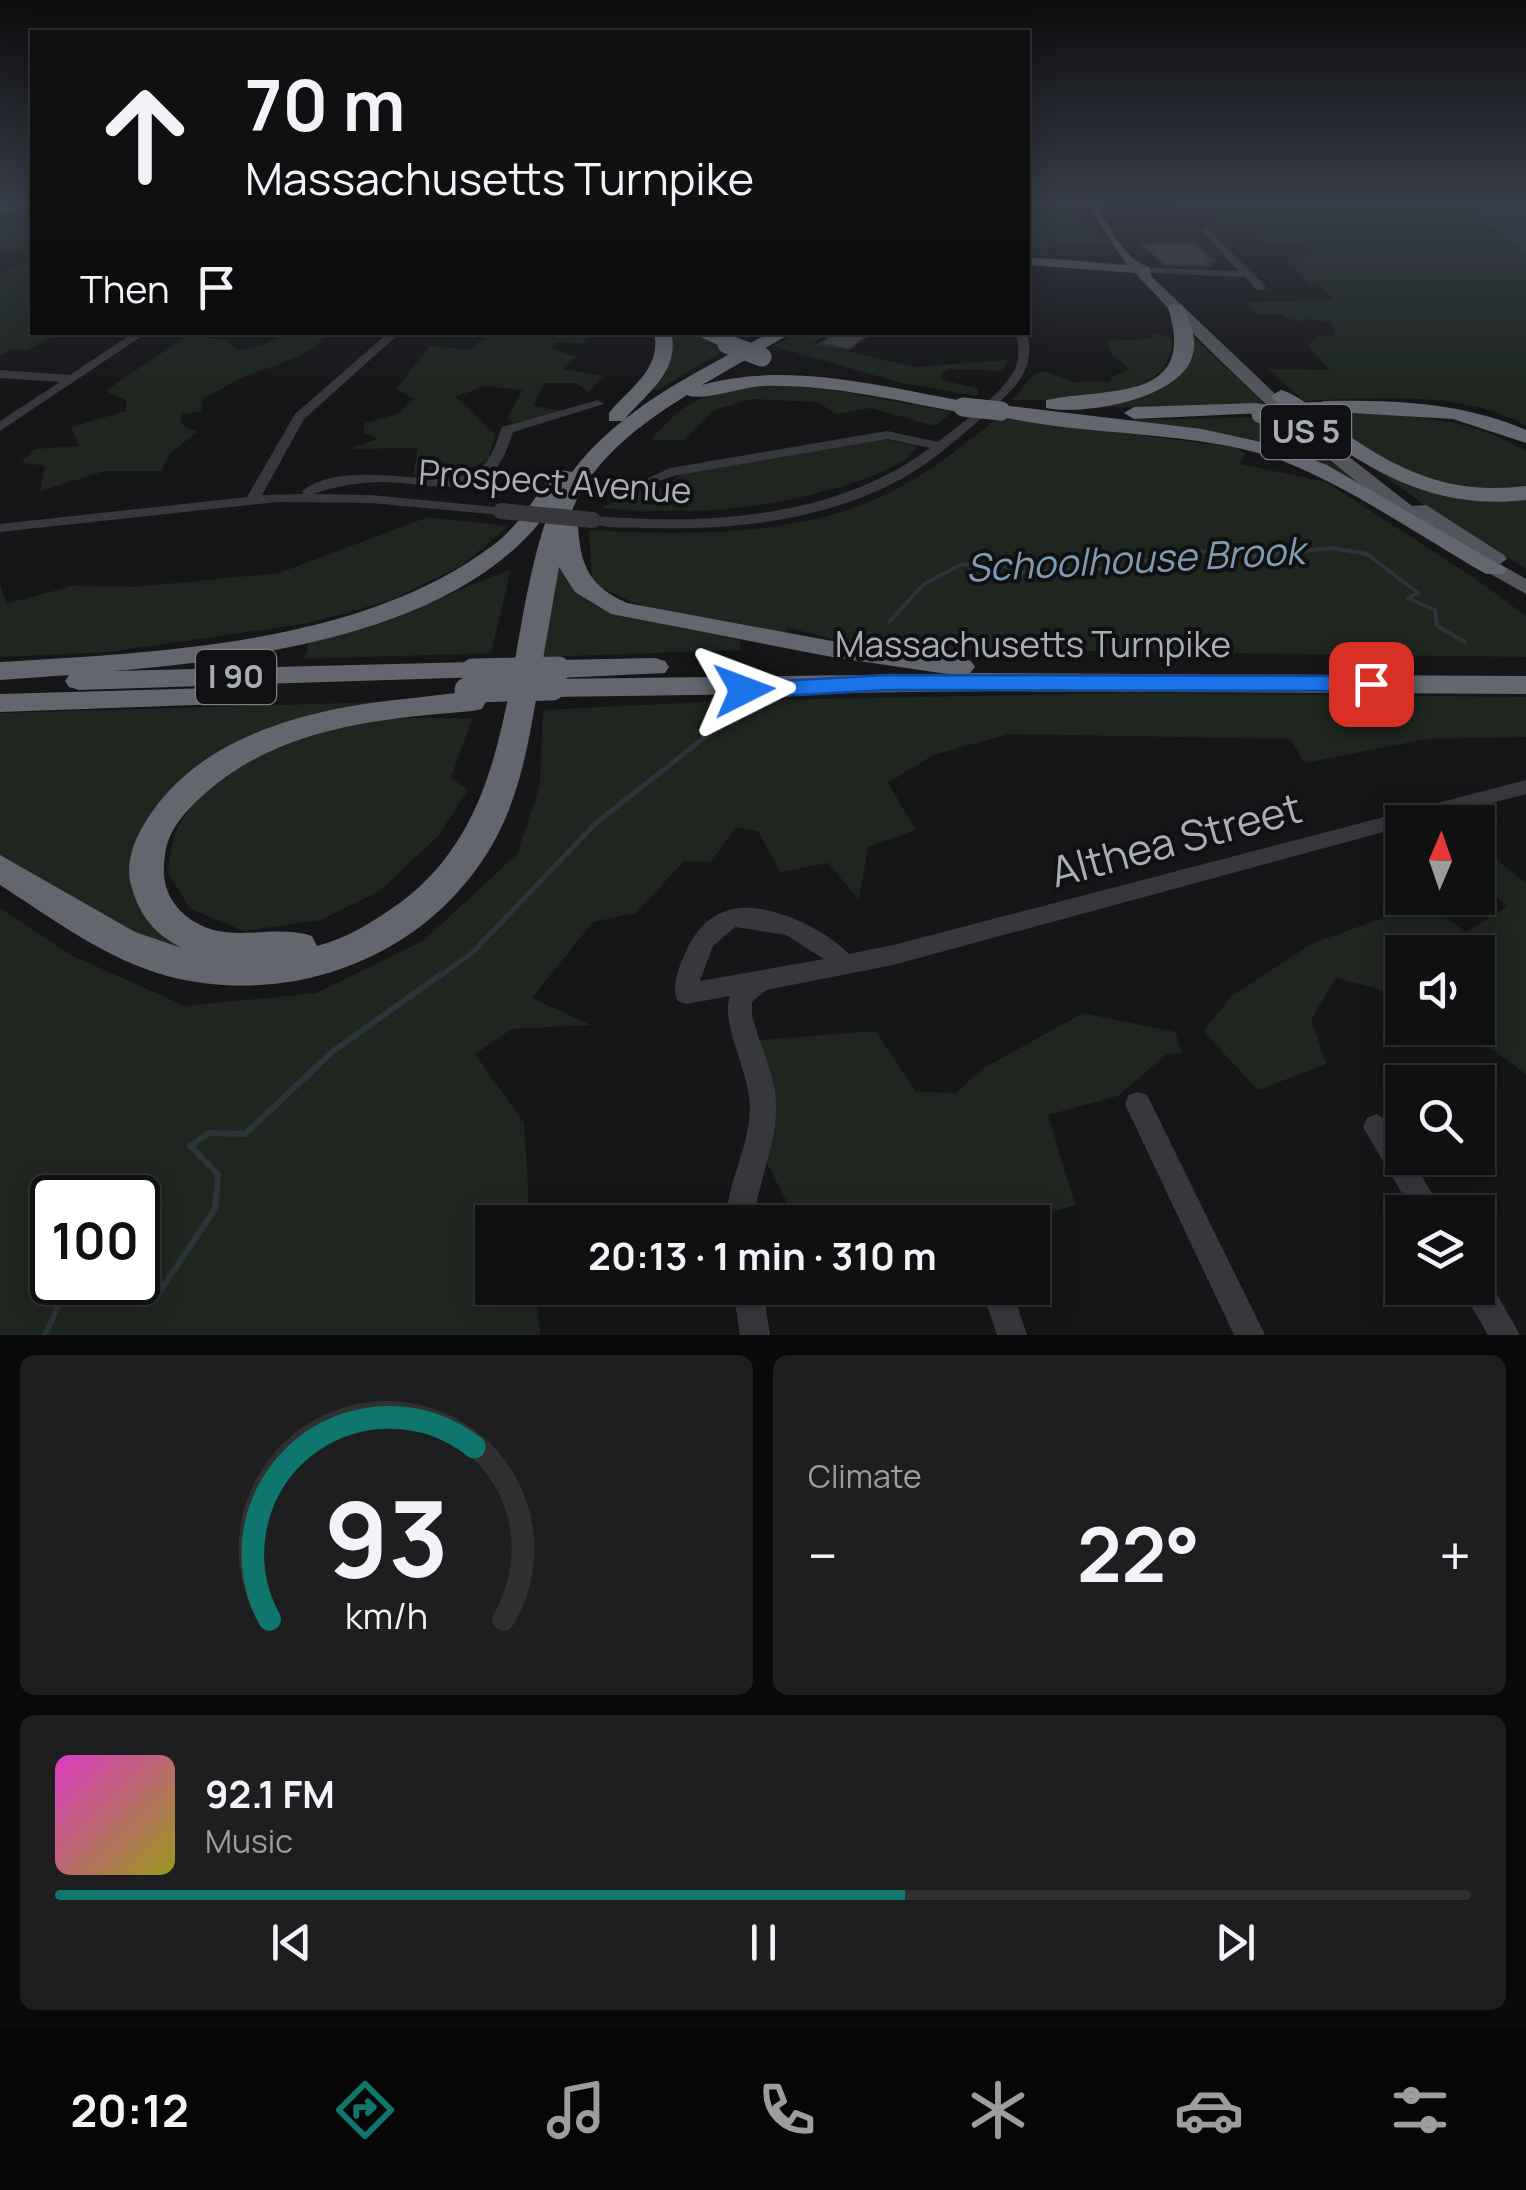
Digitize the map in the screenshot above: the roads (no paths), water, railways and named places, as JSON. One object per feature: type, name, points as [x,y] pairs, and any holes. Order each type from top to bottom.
[{"type":"highway","points":[[995,407],[1107,400],[1165,380],[1178,368],[1187,349],[1186,329],[1176,308]]},
{"type":"highway","points":[[0,671],[232,646],[312,632],[371,617],[431,593],[483,564],[582,476],[662,364],[666,346],[663,335]]},
{"type":"highway","points":[[624,422],[781,335]]},
{"type":"highway","points":[[727,338],[881,386],[995,407],[1113,418],[1327,409],[1442,411],[1482,420],[1526,437]]},
{"type":"highway","points":[[624,422],[774,351],[876,392]]},
{"type":"highway","points":[[624,422],[696,393],[750,380],[791,379],[1202,435],[1278,452],[1331,476],[1495,569]]},
{"type":"highway","points":[[1281,396],[1362,455],[1402,477],[1470,495],[1526,493]]},
{"type":"highway","points":[[1327,409],[1444,417],[1489,428],[1526,446]]},
{"type":"highway","points":[[557,498],[570,567],[583,587],[610,605],[648,617],[962,667]]},
{"type":"highway","points":[[554,685],[471,688],[401,708],[330,720],[274,738],[222,764],[182,795],[154,834],[145,878],[153,906],[172,928],[202,944],[240,951],[289,949],[333,938],[379,918],[440,870],[472,823],[490,770],[557,498]]},
{"type":"highway","points":[[0,868],[128,944],[168,960],[212,970],[262,971],[302,964],[363,944],[400,925],[448,886],[474,850],[492,814],[506,769],[557,498]]},
{"type":"highway","name":"Massachusetts Turnpike","points":[[554,685],[962,667],[1526,672]]},
{"type":"highway","name":"I 90","points":[[0,683],[471,688]]},
{"type":"highway","name":"Massachusetts Turnpike","points":[[554,685],[1526,685]]},
{"type":"highway","name":"I 90","points":[[0,703],[471,688]]},
{"type":"main road","points":[[1099,264],[1144,267]]},
{"type":"main road","name":"US 5","points":[[1141,264],[1281,396],[1386,486],[1526,576]]},
{"type":"main road","name":"US 5","points":[[1142,264],[1176,308],[1344,464],[1526,588]]},
{"type":"street","points":[[1239,264],[1261,288]]},
{"type":"street","points":[[1144,267],[1248,274]]},
{"type":"street","points":[[0,426],[139,335]]},
{"type":"street","points":[[253,499],[298,417],[393,335]]},
{"type":"street","name":"Prospect Avenue","points":[[0,528],[295,497],[394,501],[593,520],[698,524],[790,512],[875,486],[939,446],[1015,380],[1026,356],[1022,335]]},
{"type":"street","points":[[0,374],[74,379]]},
{"type":"street","points":[[295,497],[320,486],[355,480],[450,483],[481,473],[496,462],[507,430],[598,404]]},
{"type":"street","points":[[652,480],[670,472],[887,435],[939,446]]},
{"type":"street","name":"Althea Street","points":[[845,965],[829,946],[794,926],[732,918],[702,940],[686,994],[845,965],[1526,788]]},
{"type":"street","points":[[742,1205],[744,1179],[764,1110],[755,1062],[738,1010],[746,991],[764,981]]},
{"type":"street","points":[[1138,1104],[1250,1335]]},
{"type":"street","points":[[1376,1127],[1418,1195]]},
{"type":"street","points":[[751,1305],[756,1335]]},
{"type":"street","points":[[1002,1305],[1012,1335]]},
{"type":"street","points":[[1486,1305],[1505,1335]]},
{"type":"waterway","name":"Schoolhouse Brook","points":[[889,622],[924,584],[960,565],[994,562],[1020,572],[1127,568],[1154,557],[1181,561],[1199,551],[1247,557],[1332,548],[1367,554],[1418,593],[1408,598],[1435,610],[1437,626],[1465,642]]},
{"type":"waterway","name":"Schoolhouse Brook","points":[[437,978],[472,953],[596,823],[709,734]]},
{"type":"waterway","name":"Schoolhouse Brook","points":[[160,1291],[215,1209],[218,1174],[190,1146],[209,1133],[245,1134],[332,1052],[440,975]]},
{"type":"waterway","name":"Schoolhouse Brook","points":[[45,1335],[59,1305]]}]
